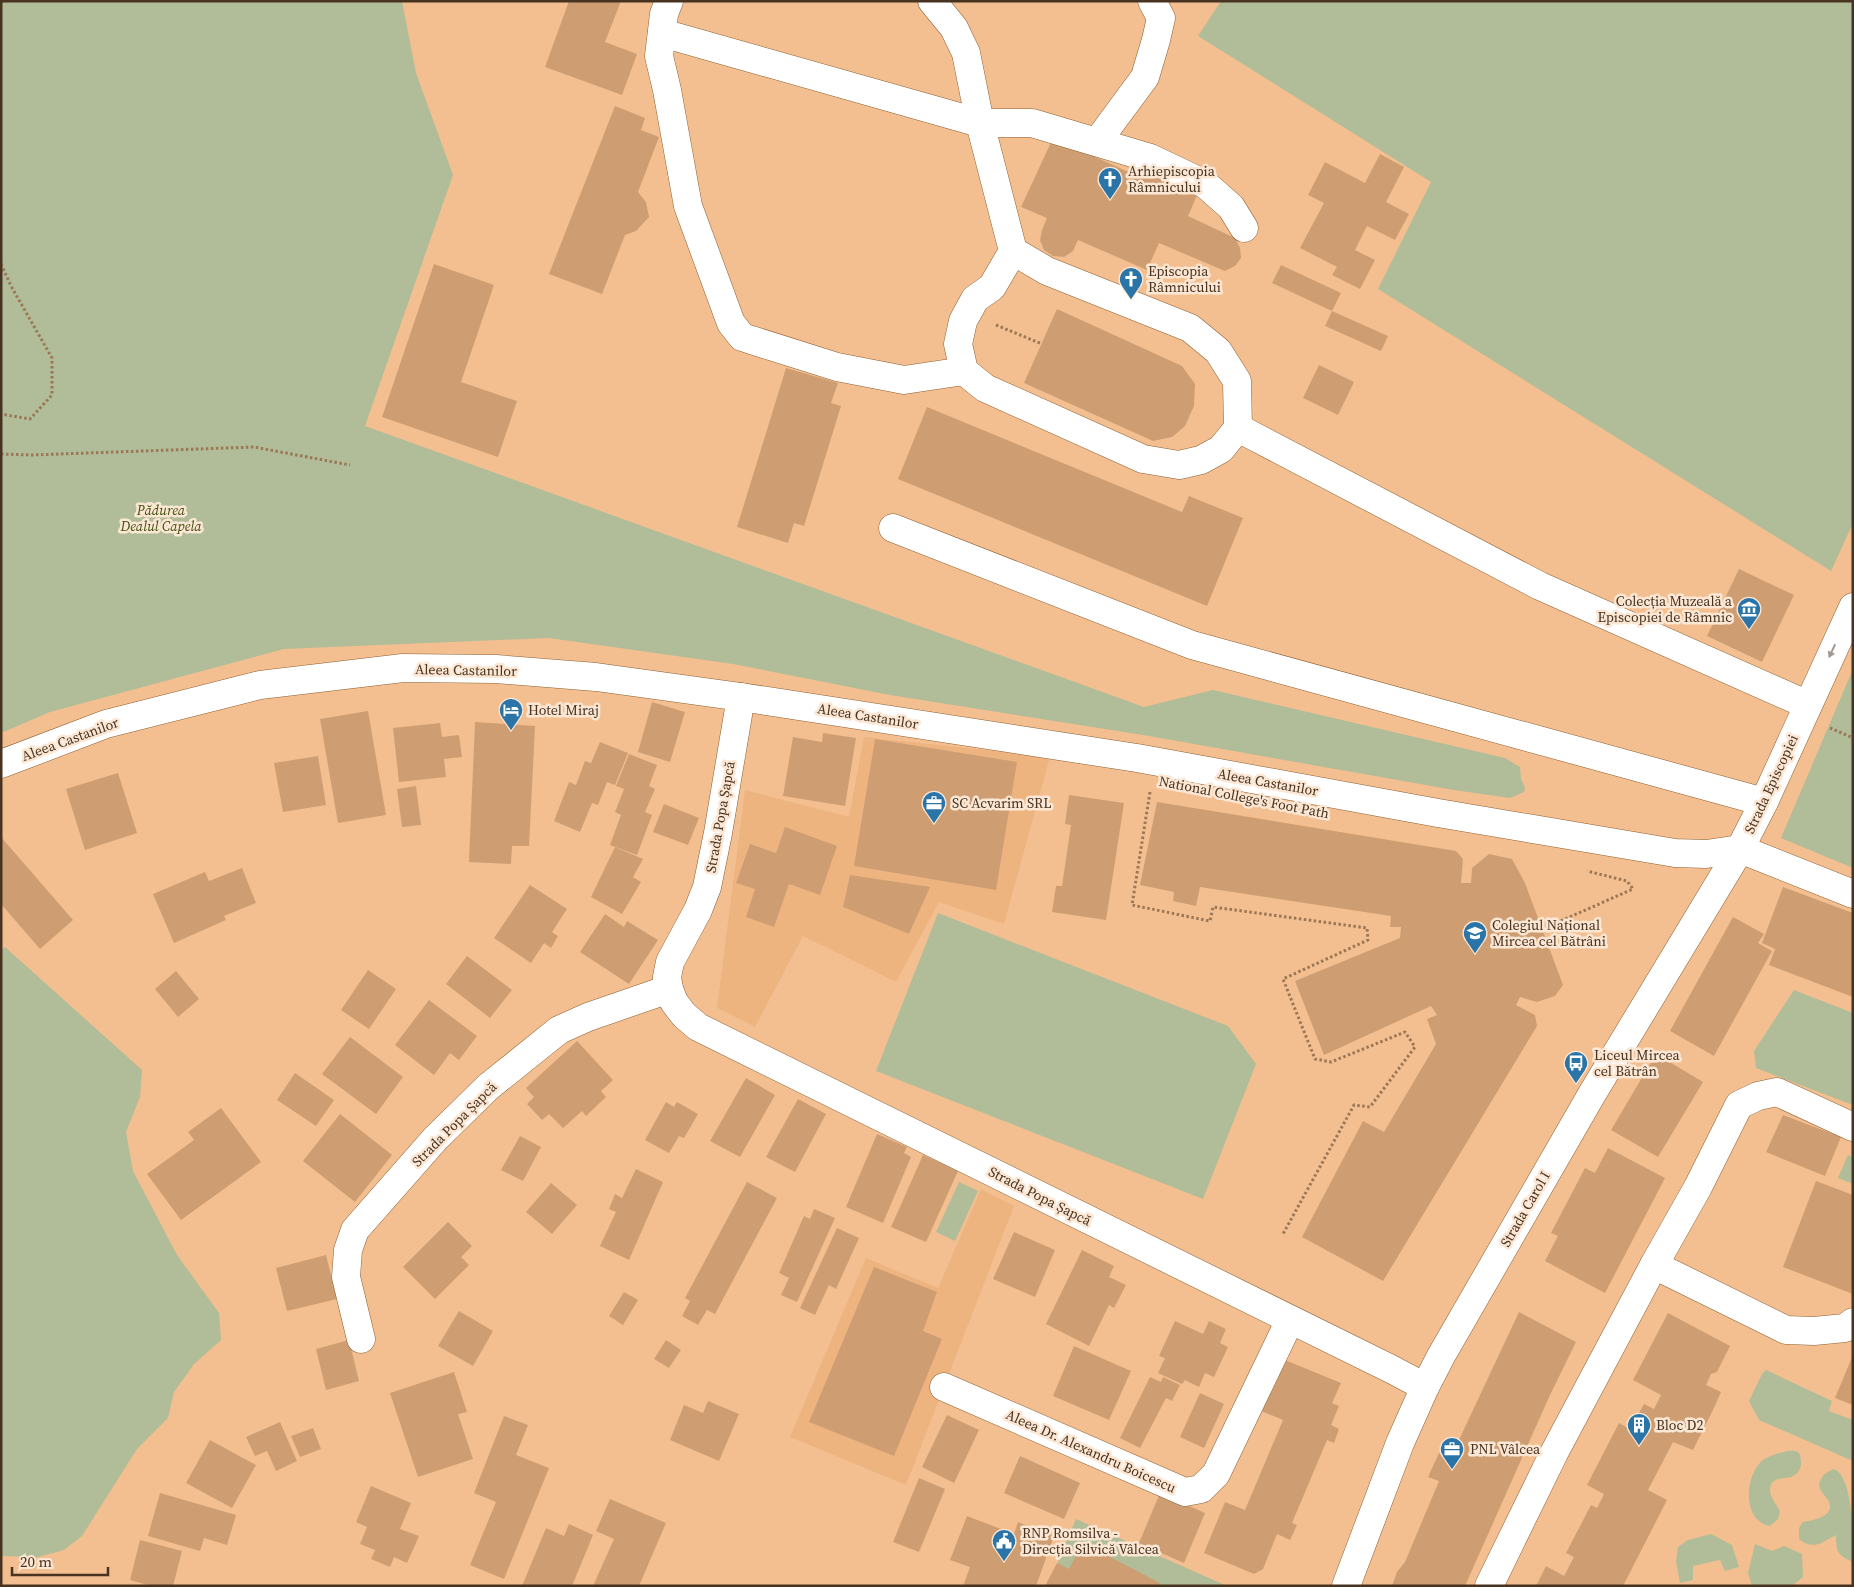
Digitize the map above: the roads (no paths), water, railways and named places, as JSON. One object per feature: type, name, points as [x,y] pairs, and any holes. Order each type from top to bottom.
[{"type":"street","points":[[669,1],[664,14],[659,56],[688,206],[731,323],[742,337],[837,367],[904,380],[964,370]]},
{"type":"street","points":[[932,1],[954,28],[966,53],[980,124],[1013,251],[1047,271],[1190,328],[1218,351],[1237,381],[1238,428],[1221,449],[1201,460],[1179,465],[1143,459],[984,388],[964,370],[958,344],[963,321],[975,299],[992,286],[1013,251]]},
{"type":"street","points":[[1097,142],[1145,76],[1156,40],[1160,18],[1152,1]]},
{"type":"street","points":[[662,34],[980,124],[1032,123],[1150,158],[1205,184],[1231,207],[1244,228]]},
{"type":"street","points":[[1238,428],[1540,586],[1808,705]]},
{"type":"street","points":[[893,528],[1192,645],[1764,802]]},
{"type":"street","name":"Strada Episcopiei","points":[[1853,607],[1764,802],[1740,849],[1853,894]]},
{"type":"street","name":"Aleea Castanilor","points":[[1,764],[106,724],[260,685],[403,668],[496,669],[596,677],[741,697],[1137,758],[1629,846],[1706,854],[1740,849]]},
{"type":"street","name":"Strada Popa Șapcă","points":[[741,697],[707,887],[694,918],[670,962],[667,977],[674,1002],[684,1015],[698,1027],[1391,1369],[1425,1388]]},
{"type":"street","name":"Strada Carol I","points":[[1346,1586],[1400,1443],[1425,1388],[1528,1202],[1740,849]]},
{"type":"street","name":"Strada Popa Șapcă","points":[[361,1339],[346,1277],[348,1250],[355,1230],[435,1139],[488,1087],[559,1030],[588,1017],[669,989]]},
{"type":"street","points":[[1489,1586],[1554,1453],[1654,1265],[1698,1187],[1739,1105],[1758,1096],[1776,1092],[1853,1127]]},
{"type":"street","points":[[1654,1265],[1786,1330],[1814,1331],[1837,1329],[1844,1328],[1853,1322]]},
{"type":"street","name":"Aleea Dr. Alexandru Boicescu","points":[[944,1387],[1185,1492],[1201,1489],[1216,1474],[1290,1320]]},
{"type":"place","name":"Arhiepiscopia Râmnicului","points":[[1110,200]]},
{"type":"place","name":"Episcopia Râmnicului","points":[[1131,300]]},
{"type":"place","name":"Colecția Muzeală a Episcopiei de Râmnic","points":[[1749,630]]},
{"type":"place","name":"Hotel Miraj","points":[[511,731]]},
{"type":"place","name":"SC Acvarim SRL","points":[[934,824]]},
{"type":"place","name":"Colegiul Național Mircea cel Bătrâni","points":[[1475,954]]},
{"type":"place","name":"Liceul Mircea cel Bătrân","points":[[1576,1084]]},
{"type":"place","name":"Bloc D2","points":[[1639,1446]]},
{"type":"place","name":"PNL Vâlcea","points":[[1452,1470]]},
{"type":"place","name":"RNP Romsilva - Direcția Silvică Vâlcea","points":[[1004,1562]]},
{"type":"park label","name":"Pădurea Dealul Capela","points":[[161,518]]}]
